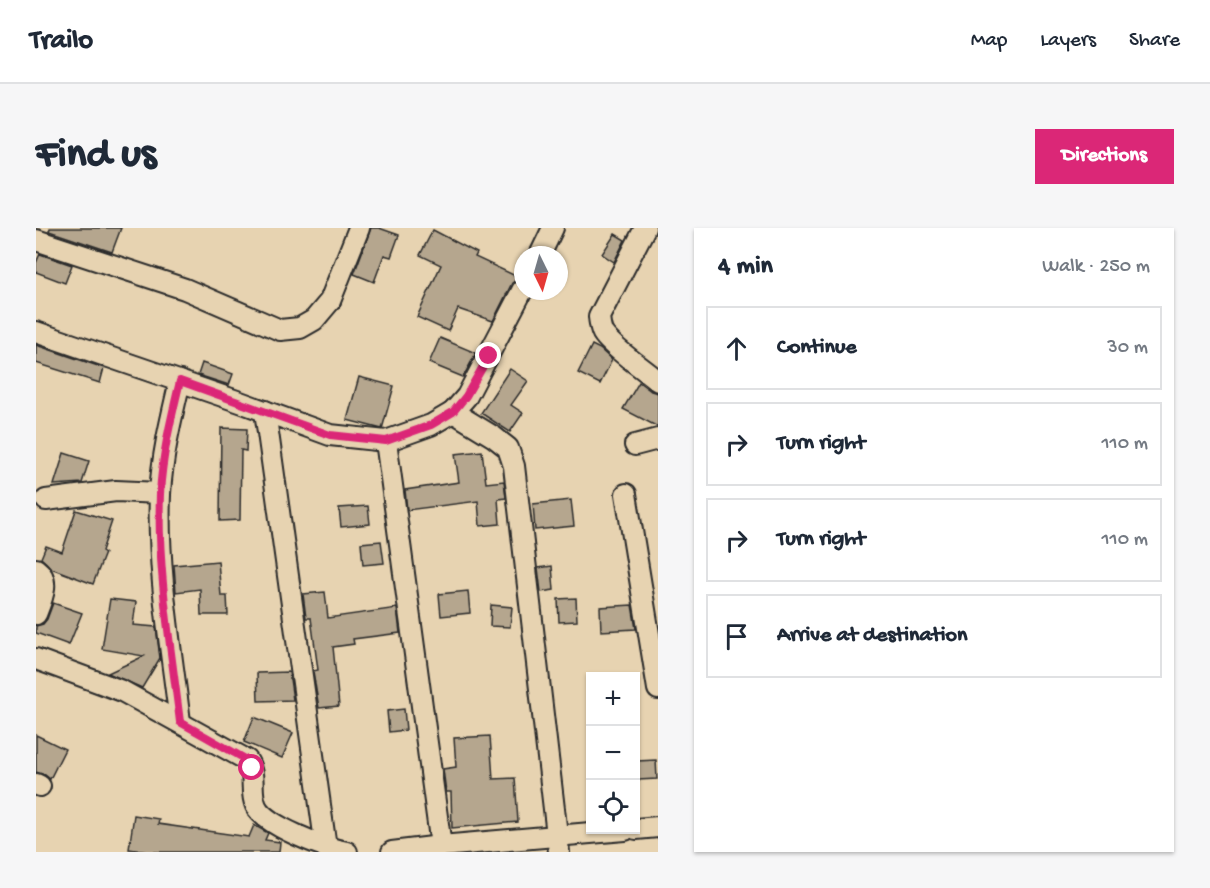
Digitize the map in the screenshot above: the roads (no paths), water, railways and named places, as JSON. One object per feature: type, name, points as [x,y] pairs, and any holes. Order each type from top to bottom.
[{"type":"street","points":[[36,240],[185,289],[280,330],[300,328],[314,320],[330,301],[359,228]]},
{"type":"street","points":[[544,246],[553,228]]},
{"type":"street","points":[[645,228],[599,317],[602,333],[658,381]]},
{"type":"street","points":[[36,332],[330,435],[386,441],[431,425],[453,412],[466,396],[517,300]]},
{"type":"street","points":[[180,381],[165,446],[160,493],[160,535],[180,722]]},
{"type":"street","points":[[265,411],[326,848]]},
{"type":"street","points":[[453,412],[494,436],[508,448],[514,466],[559,843]]},
{"type":"street","points":[[635,445],[658,439]]},
{"type":"street","points":[[386,441],[441,846]]},
{"type":"street","points":[[46,500],[116,491],[160,493]]},
{"type":"street","points":[[626,494],[658,689]]},
{"type":"street","points":[[36,569],[44,577],[45,583],[36,614]]},
{"type":"street","points":[[36,659],[122,691],[247,760],[254,777],[253,791],[256,806],[263,815],[300,838],[326,848],[347,852]]},
{"type":"street","points":[[640,829],[658,827]]},
{"type":"street","points":[[392,852],[441,846],[559,843],[605,834]]}]
